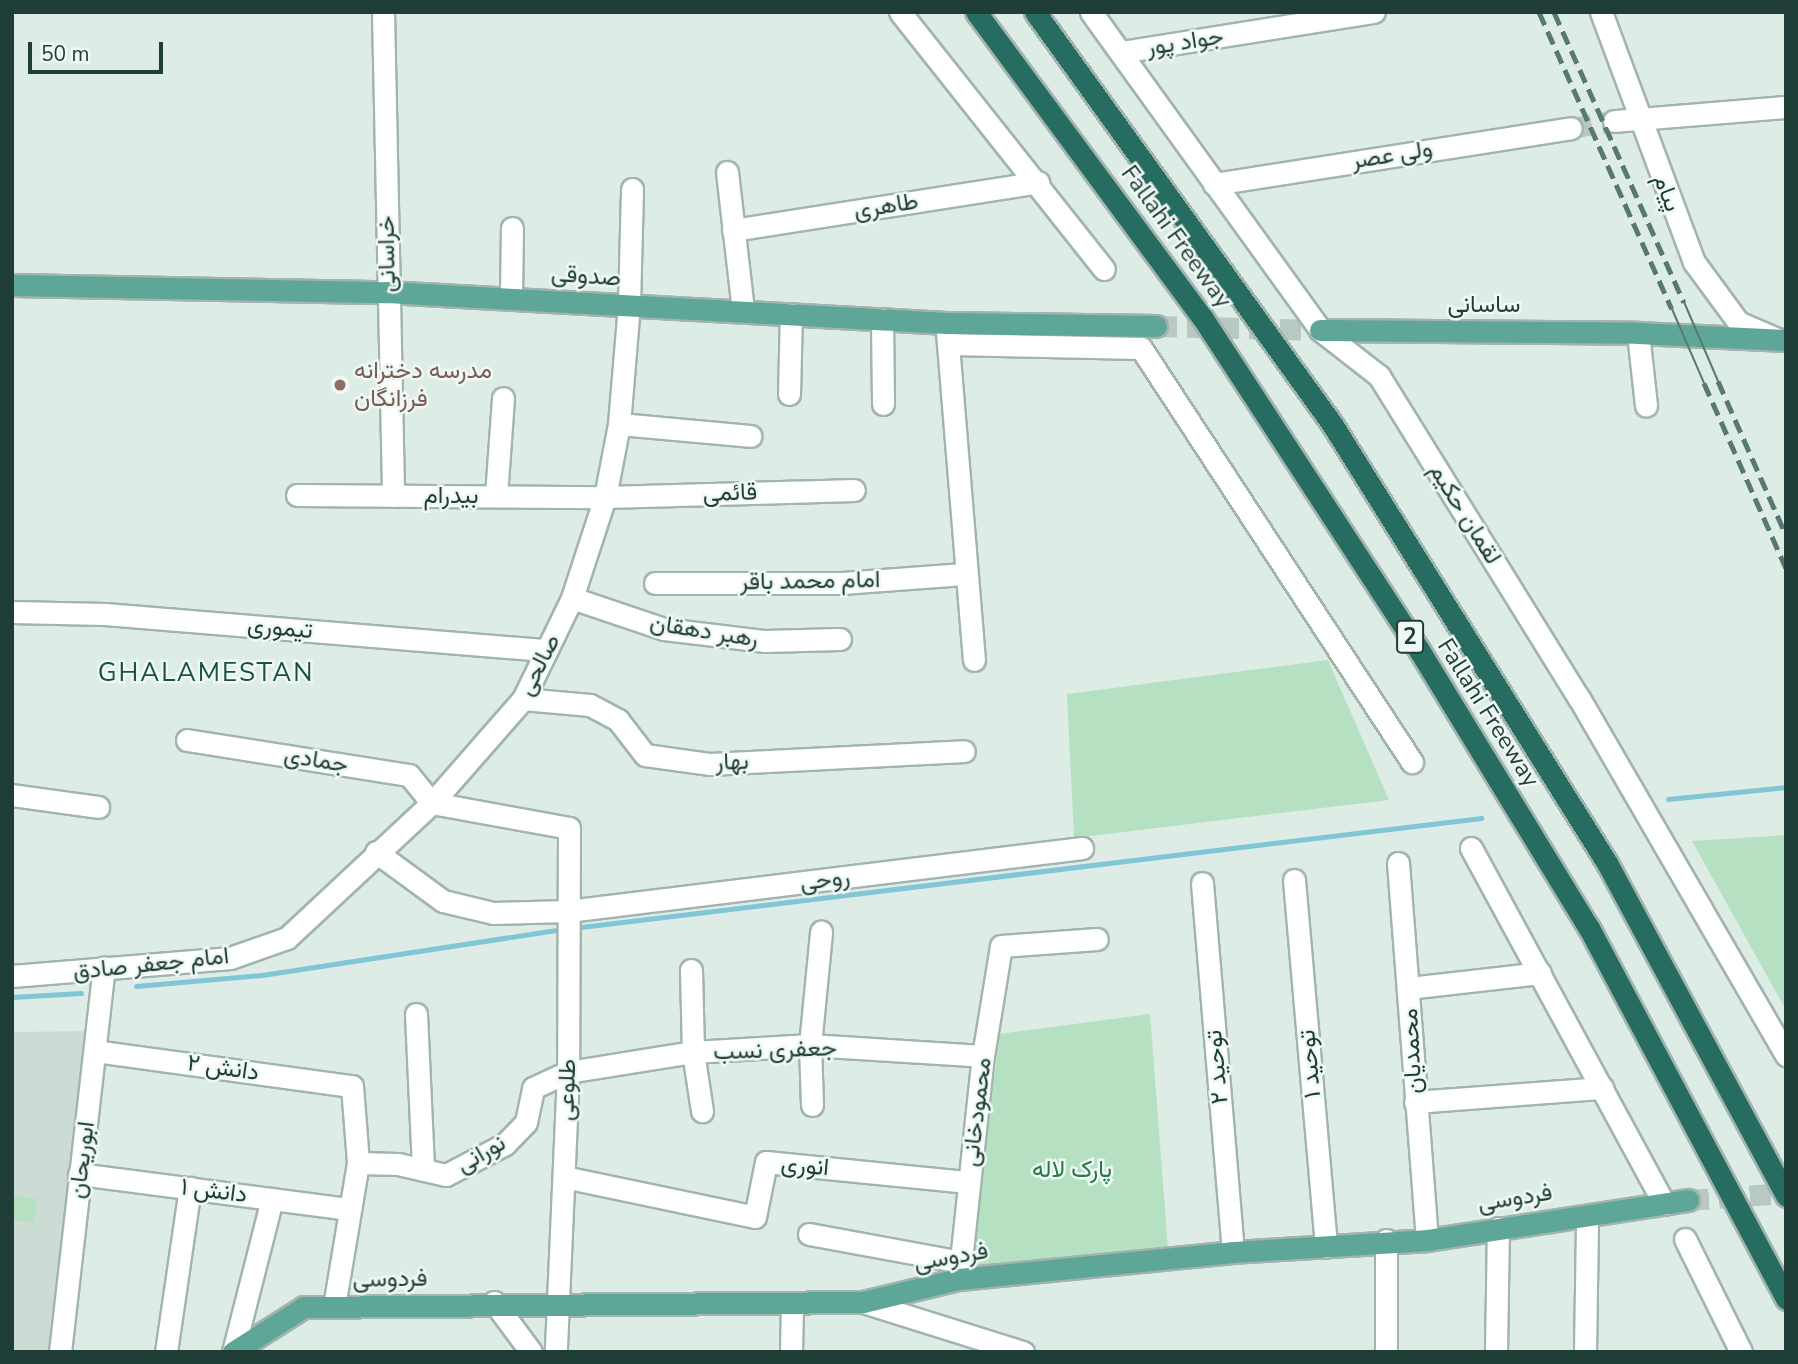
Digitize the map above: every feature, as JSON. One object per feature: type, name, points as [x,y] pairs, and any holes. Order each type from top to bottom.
[{"type":"highway","name":"Fallahi Freeway","points":[[976,12],[1033,83],[1202,317],[1419,650],[1589,928],[1786,1299]]},
{"type":"highway","name":"Fallahi Freeway","points":[[1035,12],[1332,424],[1607,863],[1786,1196]]},
{"type":"main road","name":"صدوقی","points":[[12,285],[387,292],[946,323],[1157,326]]},
{"type":"main road","name":"ساسانی","points":[[1320,330],[1643,333],[1782,340]]},
{"type":"main road","name":"فردوسی","points":[[233,1352],[304,1307],[494,1302],[863,1302],[960,1270],[1326,1247],[1386,1240],[1427,1240],[1688,1200]]},
{"type":"street","name":"خراسانی","points":[[383,12],[393,496]]},
{"type":"street","points":[[900,12],[1038,182],[1104,269]]},
{"type":"street","name":"لقمان حکیم","points":[[1091,12],[1320,330],[1379,376],[1579,698],[1786,1055]]},
{"type":"street","name":"جواد پور","points":[[1121,52],[1374,12]]},
{"type":"street","name":"پیام","points":[[1601,12],[1638,119],[1694,262],[1738,322],[1782,340]]},
{"type":"street","points":[[1614,121],[1786,107]]},
{"type":"street","name":"ولی عصر","points":[[1214,184],[1571,128]]},
{"type":"street","points":[[727,172],[743,311]]},
{"type":"street","name":"طاهری","points":[[733,230],[1038,182]]},
{"type":"street","name":"صالحی","points":[[287,938],[376,852],[432,803],[523,699],[572,598],[605,497],[619,424],[629,305],[632,189]]},
{"type":"street","points":[[511,297],[512,228]]},
{"type":"street","points":[[789,394],[790,314]]},
{"type":"street","points":[[882,319],[883,404]]},
{"type":"street","points":[[946,323],[964,574],[974,660]]},
{"type":"street","points":[[1643,333],[1646,406]]},
{"type":"street","points":[[948,344],[1141,348],[1412,762]]},
{"type":"street","points":[[496,496],[503,398]]},
{"type":"street","points":[[619,424],[750,436]]},
{"type":"street","name":"قائمی","points":[[605,497],[854,490]]},
{"type":"street","name":"بیدرام","points":[[297,495],[605,497]]},
{"type":"street","name":"امام محمد باقر","points":[[655,583],[842,583],[964,574]]},
{"type":"street","name":"رهبر دهقان","points":[[572,598],[664,629],[765,641],[840,639]]},
{"type":"street","name":"تیموری","points":[[12,612],[105,614],[547,650]]},
{"type":"street","name":"بهار","points":[[523,699],[590,705],[618,720],[645,755],[710,764],[964,751]]},
{"type":"street","name":"جمادی","points":[[187,740],[409,775],[432,803]]},
{"type":"street","points":[[12,795],[98,807]]},
{"type":"street","name":"طلوعی","points":[[432,803],[569,828],[568,1072],[556,1352]]},
{"type":"street","name":"روحی","points":[[376,852],[443,901],[493,914],[568,911],[1082,848]]},
{"type":"street","points":[[1471,848],[1664,1204]]},
{"type":"street","name":"محمدیان","points":[[1398,863],[1427,1240]]},
{"type":"street","name":"توحید ۱","points":[[1294,880],[1326,1247]]},
{"type":"street","name":"توحید ۲","points":[[1202,883],[1233,1252]]},
{"type":"street","points":[[812,1105],[810,1045],[821,932]]},
{"type":"street","name":"امام جعفر صادق","points":[[12,976],[230,958],[287,938]]},
{"type":"street","name":"محمودخانی","points":[[960,1270],[983,1056],[1001,946],[1097,939]]},
{"type":"street","name":"ابوریحان","points":[[60,1352],[104,968]]},
{"type":"street","points":[[691,971],[693,1052],[702,1111]]},
{"type":"street","points":[[1409,988],[1540,973]]},
{"type":"street","points":[[416,1014],[424,1170]]},
{"type":"street","name":"جعفری نسب","points":[[568,1072],[693,1052],[810,1045],[983,1056]]},
{"type":"street","name":"دانش ۲","points":[[95,1051],[352,1086],[358,1163]]},
{"type":"street","name":"نورانی","points":[[358,1163],[446,1175],[505,1144],[526,1122],[533,1088],[568,1072]]},
{"type":"street","points":[[1415,1102],[1602,1088]]},
{"type":"street","name":"انوری","points":[[564,1177],[755,1217],[766,1162],[968,1182]]},
{"type":"street","points":[[334,1306],[348,1209],[358,1163]]},
{"type":"street","name":"دانش ۱","points":[[79,1174],[348,1209]]},
{"type":"street","points":[[166,1352],[190,1188]]},
{"type":"street","points":[[233,1352],[272,1199]]},
{"type":"street","points":[[1496,1352],[1498,1228]]},
{"type":"street","points":[[1585,1352],[1587,1228]]},
{"type":"street","points":[[809,1234],[960,1270]]},
{"type":"street","points":[[1685,1238],[1741,1352]]},
{"type":"street","points":[[1386,1240],[1386,1352]]},
{"type":"street","points":[[494,1302],[531,1352]]},
{"type":"street","points":[[863,1302],[1023,1352]]},
{"type":"street","points":[[791,1352],[792,1303]]},
{"type":"shaded area","points":[[87,1031],[52,1352],[12,1352],[12,1032]]},
{"type":"green space","points":[[1328,660],[1389,800],[1074,838],[1067,694]]},
{"type":"green space","points":[[1786,835],[1786,1010],[1692,841]]},
{"type":"green space","name":"پارک لاله","points":[[1150,1014],[1168,1249],[969,1271],[1000,1034]]},
{"type":"green space","points":[[12,1195],[37,1199],[34,1223],[12,1220]]},
{"type":"waterway","points":[[1668,799],[1786,787]]},
{"type":"waterway","points":[[573,928],[1481,818]]},
{"type":"waterway","points":[[136,986],[262,975],[563,929]]},
{"type":"waterway","points":[[12,997],[81,993]]},
{"type":"tunnel","points":[[1571,128],[1614,121]]},
{"type":"tunnel","points":[[1156,326],[1320,330]]},
{"type":"tunnel","points":[[1688,1200],[1786,1193]]},
{"type":"tram line","points":[[1684,302],[1718,381]]},
{"type":"tram line","points":[[1672,309],[1704,383]]},
{"type":"railway","points":[[1539,12],[1672,309]]},
{"type":"railway","points":[[1554,12],[1684,302]]},
{"type":"railway","points":[[1718,381],[1786,535]]},
{"type":"railway","points":[[1704,383],[1786,568]]},
{"type":"place","name":"مدرسه دخترانه فرزانگان","points":[[340,385]]},
{"type":"district","name":"GHALAMESTAN","points":[[206,673]]}]
